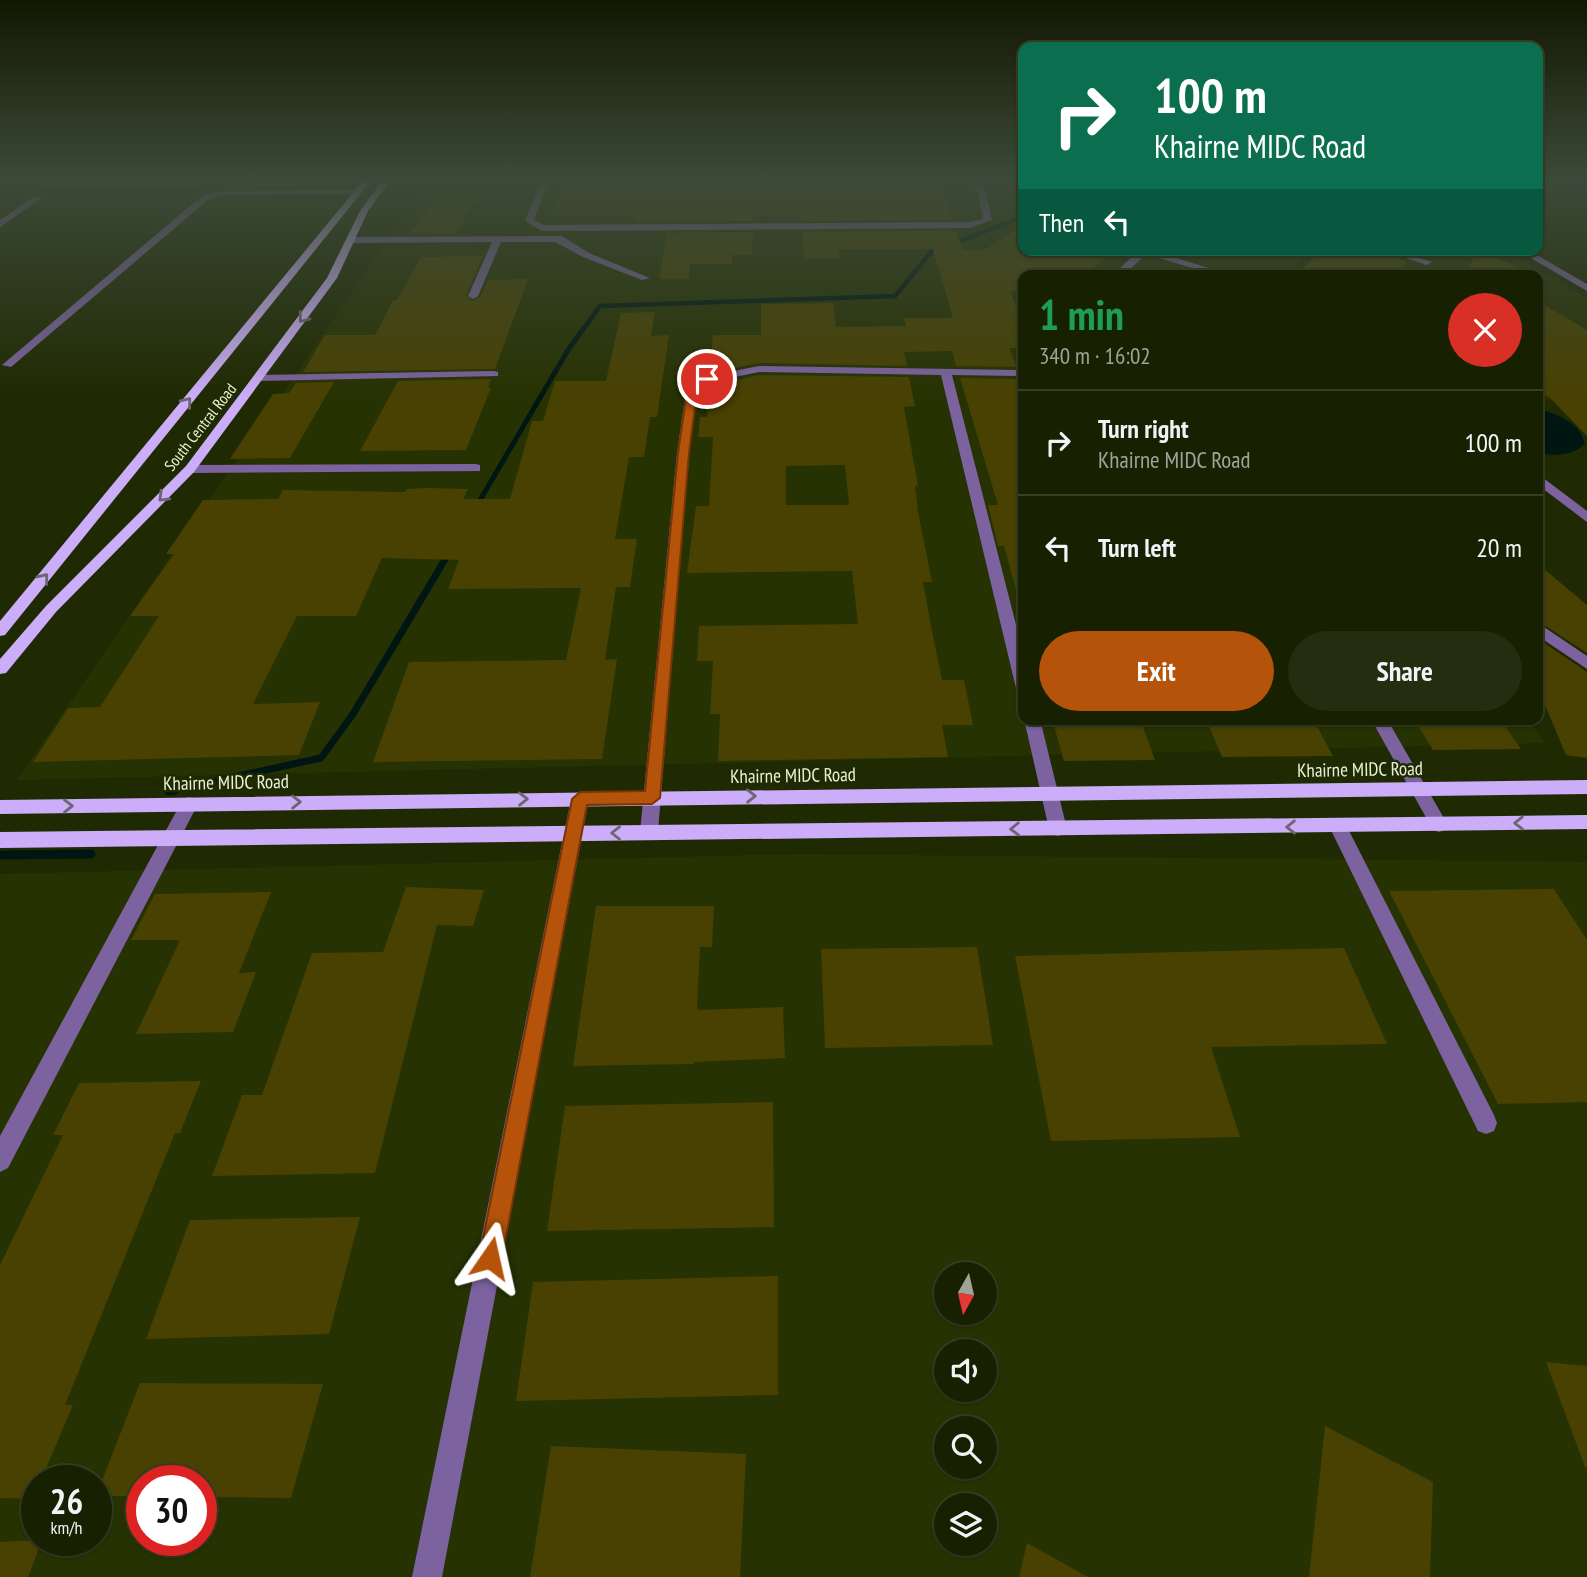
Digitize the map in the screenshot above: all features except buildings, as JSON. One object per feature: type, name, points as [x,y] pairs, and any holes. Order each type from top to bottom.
[{"type":"main road","name":"South Central Road","points":[[0,631],[311,251]]},
{"type":"main road","name":"South Central Road","points":[[0,669],[51,609],[190,469],[332,278],[345,251]]},
{"type":"main road","name":"Khairne MIDC Road","points":[[0,807],[1587,786]]},
{"type":"main road","points":[[0,840],[1587,822]]},
{"type":"street","points":[[8,365],[143,251]]},
{"type":"street","points":[[473,296],[492,251]]},
{"type":"street","points":[[578,251],[645,278]]},
{"type":"street","points":[[1124,270],[1139,256]]},
{"type":"street","points":[[1162,256],[1209,270]]},
{"type":"street","points":[[1406,256],[1427,262]]},
{"type":"street","points":[[1531,256],[1587,288]]},
{"type":"street","points":[[1567,277],[1587,276]]},
{"type":"street","points":[[649,832],[683,453],[692,391],[707,379],[759,369],[1018,373]]},
{"type":"street","points":[[946,372],[1018,664]]},
{"type":"street","points":[[258,378],[494,374]]},
{"type":"street","points":[[190,469],[476,468]]},
{"type":"street","points":[[1543,482],[1587,518]]},
{"type":"street","points":[[1543,632],[1587,664]]},
{"type":"street","points":[[1033,725],[1058,829]]},
{"type":"street","points":[[1382,725],[1439,825]]},
{"type":"street","points":[[427,1577],[580,799]]},
{"type":"street","points":[[0,1160],[189,804]]},
{"type":"street","points":[[1338,826],[1486,1123]]},
{"type":"shaded area","points":[[380,251],[1018,251],[1018,256],[1303,256],[1292,270],[1216,270],[1190,263],[1195,270],[1018,270],[1018,725],[1532,725],[1546,743],[17,780]]},
{"type":"shaded area","points":[[1308,256],[1514,256],[1539,270],[1359,270]]},
{"type":"shaded area","points":[[1543,273],[1587,298],[1587,397],[1548,401],[1543,398]]},
{"type":"shaded area","points":[[1543,410],[1573,425],[1583,436],[1585,444],[1575,451],[1543,454]]},
{"type":"shaded area","points":[[797,854],[1587,862],[1587,1577],[0,1577],[0,874]]},
{"type":"waterway","points":[[582,331],[600,306],[895,296],[933,251]]},
{"type":"waterway","points":[[476,507],[583,329]]},
{"type":"waterway","points":[[175,790],[169,791],[321,758],[353,714],[450,551]]},
{"type":"waterway","points":[[0,855],[91,854]]},
{"type":"route","points":[[490,1258],[580,799],[652,798],[683,453],[692,391],[707,379]]}]
